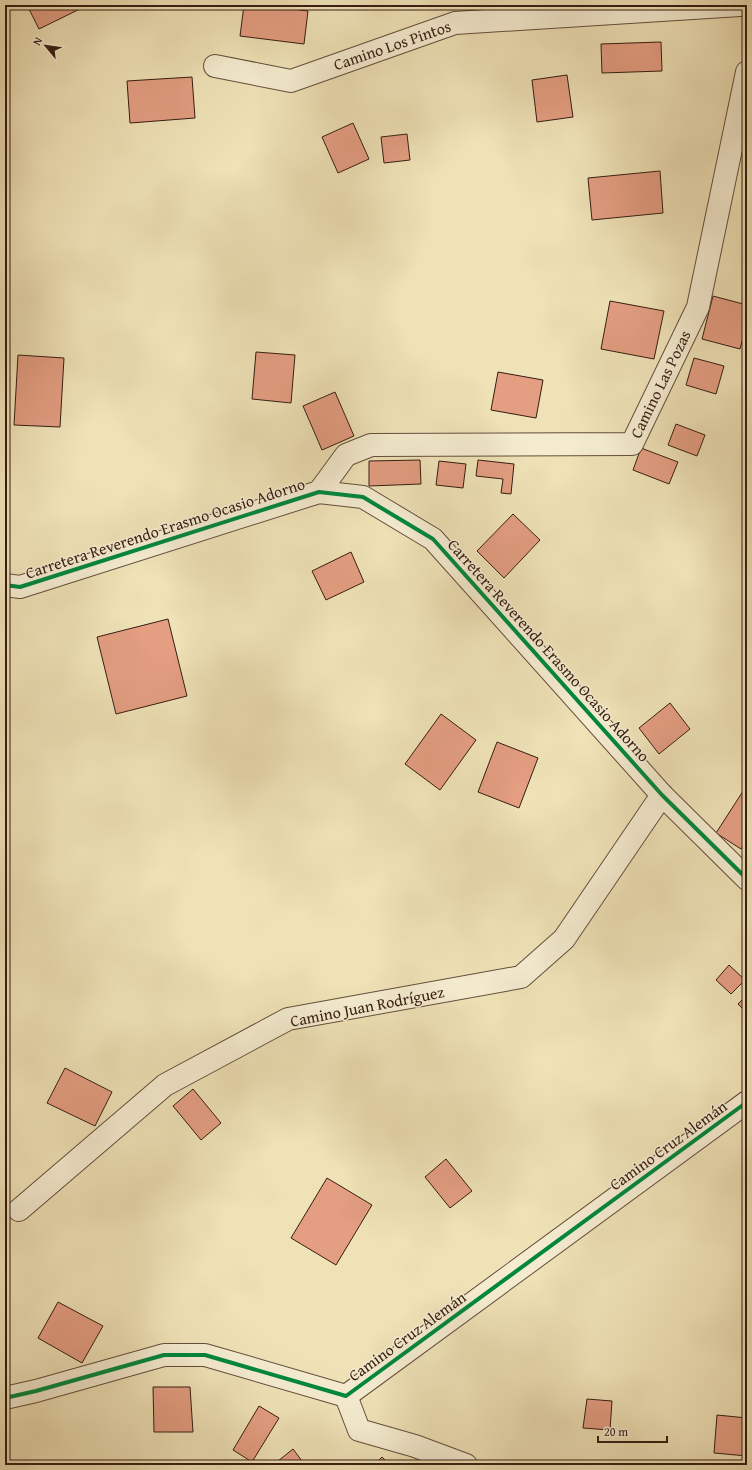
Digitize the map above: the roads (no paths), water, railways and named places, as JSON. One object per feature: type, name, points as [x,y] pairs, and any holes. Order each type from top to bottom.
[{"type":"street","name":"Camino Los Pintos","points":[[215,66],[291,81],[455,23],[740,5]]},
{"type":"street","name":"Camino Las Pozas","points":[[319,492],[346,455],[371,445],[632,444],[698,307],[747,72]]},
{"type":"street","name":"Carretera Reverendo Erasmo Ocasio Adorno","points":[[5,584],[20,587],[319,492],[363,497],[433,539],[662,795],[747,879]]},
{"type":"street","name":"Camino Juan Rodríguez","points":[[19,1210],[165,1085],[288,1019],[521,977],[564,939],[662,795]]},
{"type":"street","name":"Camino Cruz Alemán","points":[[5,1398],[164,1355],[205,1356],[346,1396],[747,1102]]},
{"type":"street","points":[[346,1396],[359,1430],[415,1446],[466,1465]]}]
